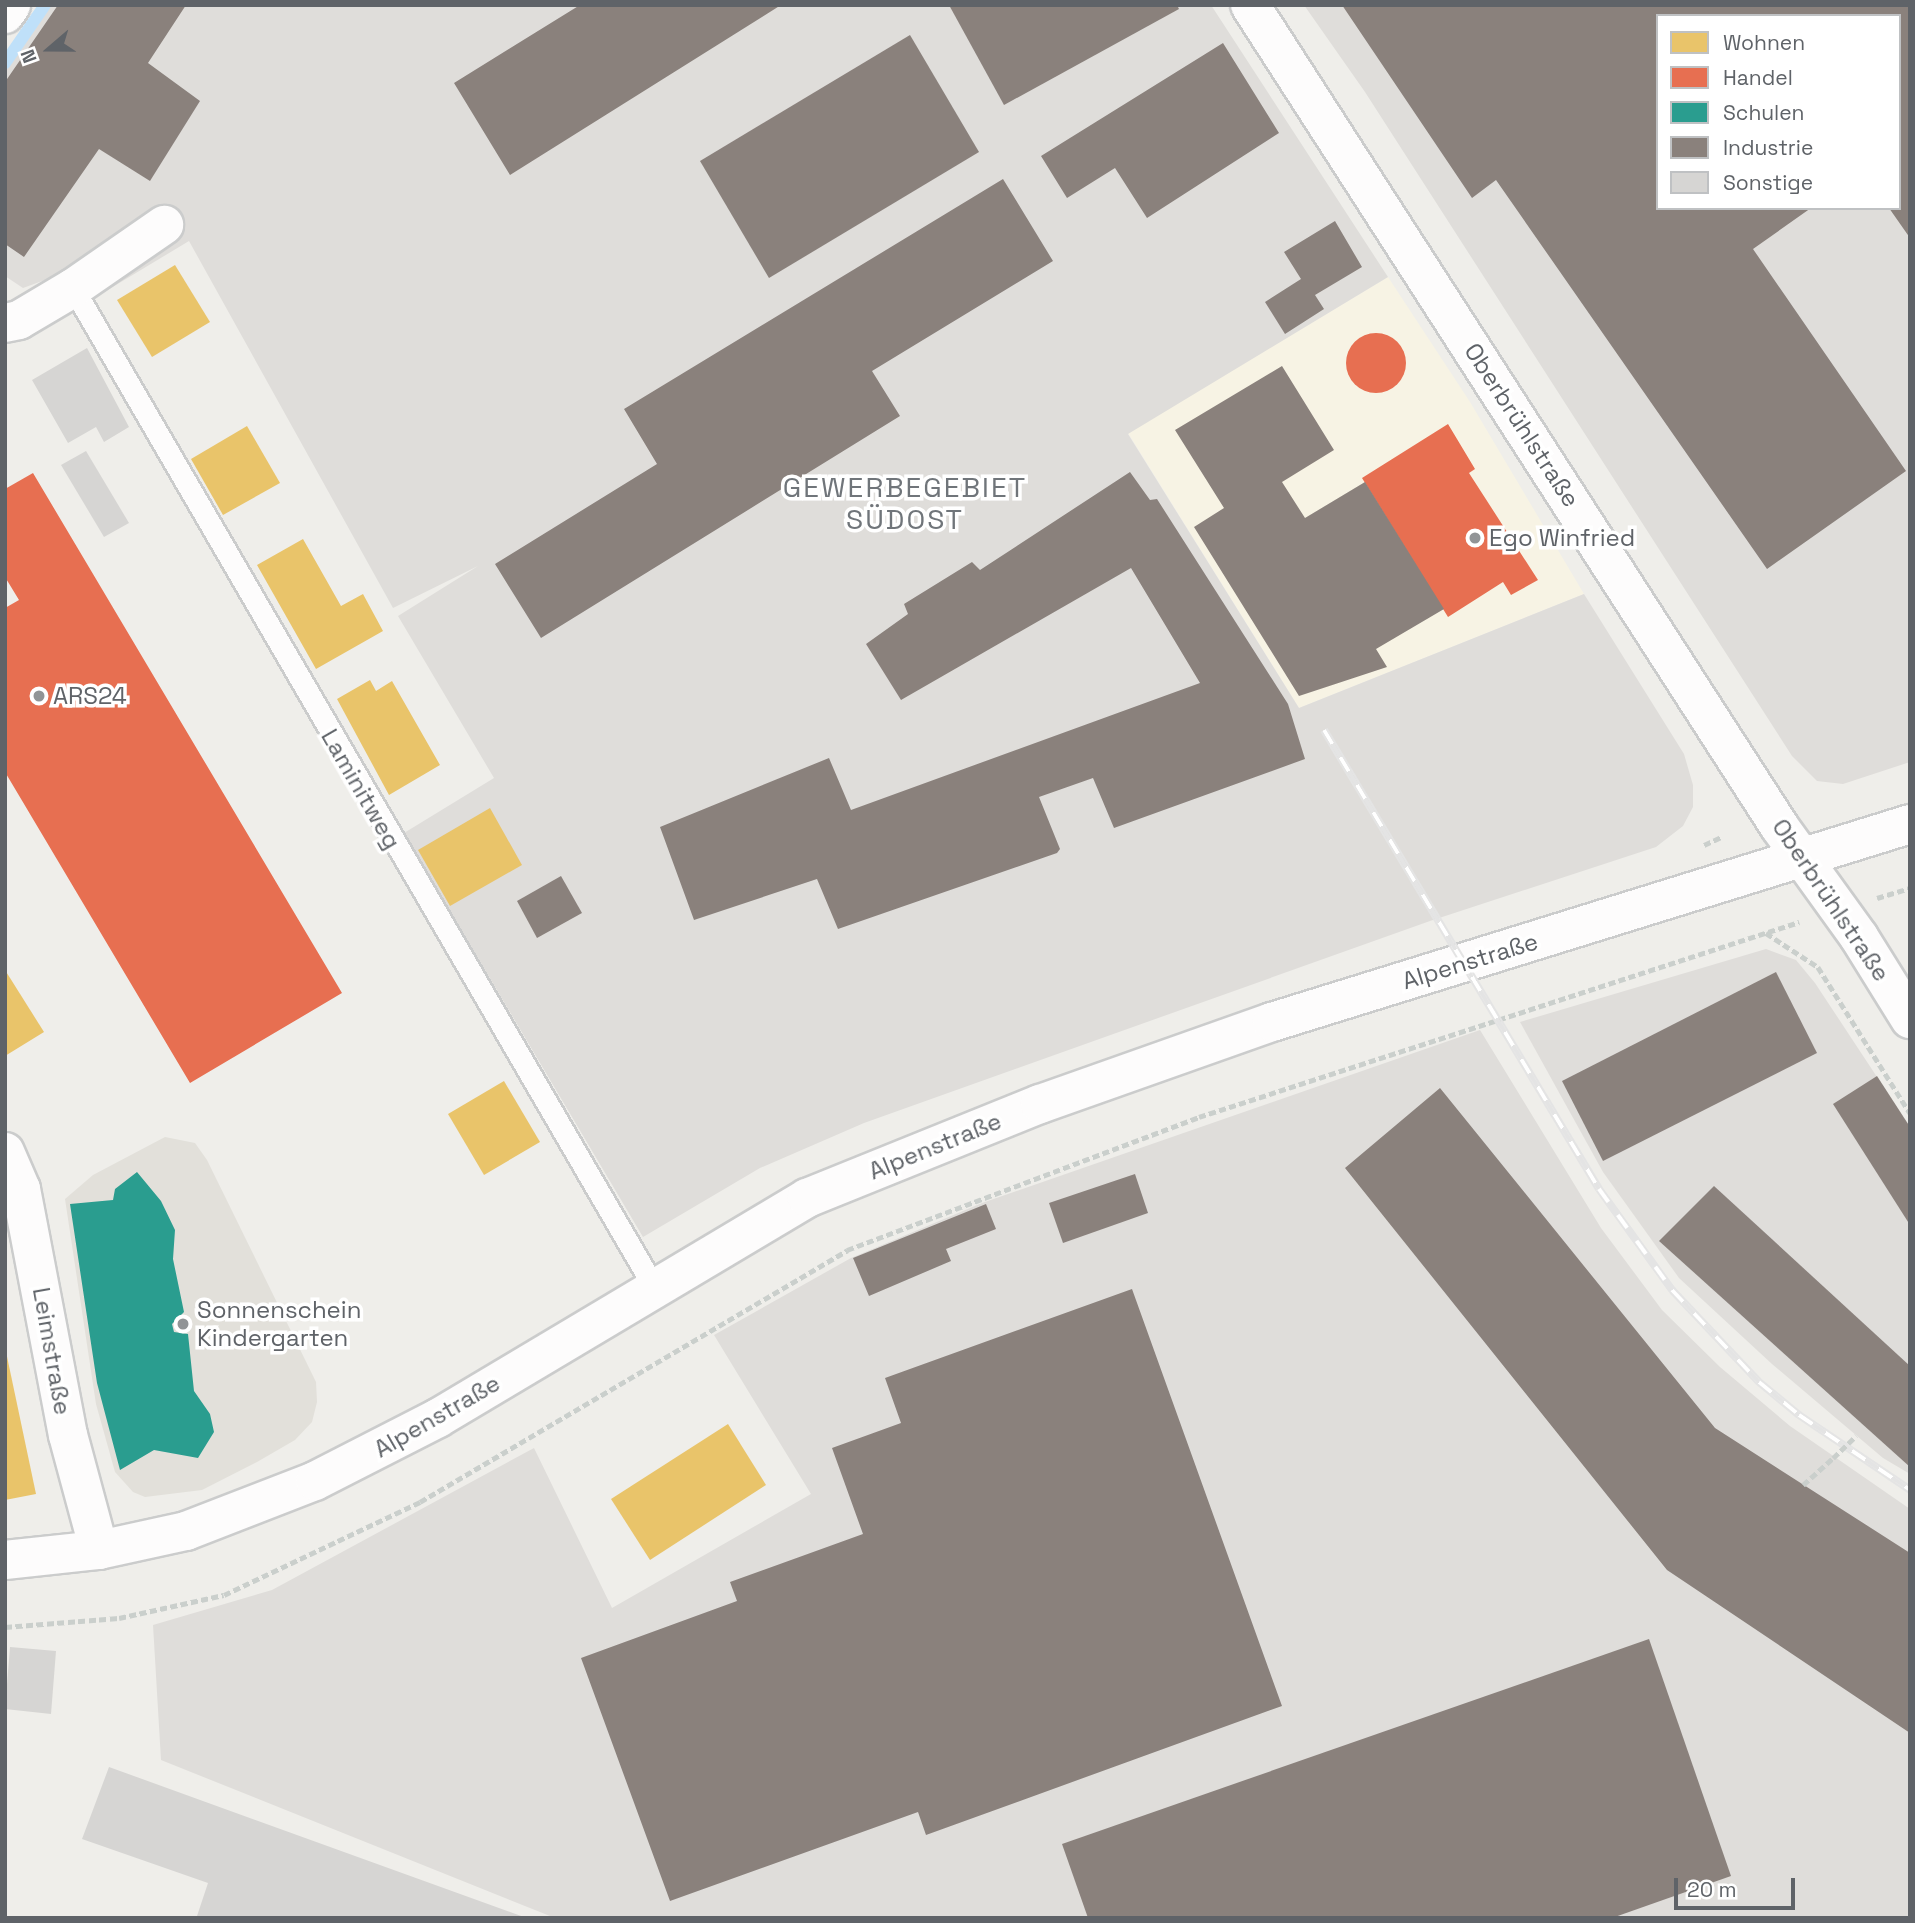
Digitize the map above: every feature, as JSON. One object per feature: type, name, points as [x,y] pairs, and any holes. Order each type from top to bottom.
[{"type":"street","points":[[5,14],[11,5]]},
{"type":"street","name":"Oberbrühlstraße","points":[[1250,5],[1802,858],[1859,937],[1910,1019]]},
{"type":"street","points":[[5,323],[19,320],[73,288],[164,225]]},
{"type":"street","name":"Alpenstraße","points":[[5,1560],[99,1550],[186,1531],[315,1481],[438,1418],[807,1198],[1040,1104],[1272,1022],[1910,824]]},
{"type":"street","name":"Leimstraße","points":[[5,1152],[68,1436],[99,1550]]},
{"type":"lane","name":"Laminitweg","points":[[73,288],[654,1287]]},
{"type":"path","points":[[5,1627],[119,1618],[224,1595],[420,1502],[847,1250],[1199,1117],[1765,932],[1818,967],[1910,1113]]},
{"type":"path","points":[[1803,1485],[1856,1436]]},
{"type":"shaded area","points":[[49,5],[1211,5],[1388,277],[1128,434],[1299,708],[1584,594],[1684,754],[1693,785],[1693,807],[1683,826],[1656,847],[1430,921],[864,1123],[760,1168],[643,1237],[404,833],[494,778],[398,616],[478,566],[393,608],[189,241],[101,294],[64,273],[23,288],[5,276],[5,70]]},
{"type":"shaded area","points":[[1304,5],[1910,5],[1910,762],[1843,784],[1817,781],[1792,756],[1365,92]]},
{"type":"shaded area","points":[[1388,277],[1470,402],[1584,594],[1299,708],[1128,433]]},
{"type":"shaded area","points":[[1766,949],[1796,960],[1815,983],[1910,1127],[1910,1474],[1883,1458],[1772,1364],[1679,1278],[1603,1172],[1520,1022]]},
{"type":"shaded area","points":[[1480,1030],[1601,1228],[1662,1310],[1720,1367],[1790,1426],[1910,1509],[1910,1918],[555,1918],[161,1760],[153,1625],[272,1590],[534,1448],[612,1608],[811,1494],[714,1335],[851,1258],[982,1203]]},
{"type":"shaded area","name":"Sonnenschein Kindergarten","points":[[165,1137],[195,1143],[207,1160],[316,1382],[317,1402],[312,1422],[295,1440],[257,1462],[202,1490],[145,1497],[133,1492],[115,1472],[96,1404],[65,1199],[93,1175]]},
{"type":"building: Wohnen","points":[[175,265],[210,322],[152,357],[117,300]]},
{"type":"building: Wohnen","points":[[247,426],[280,483],[223,515],[191,459]]},
{"type":"building: Wohnen","points":[[303,539],[341,606],[363,594],[383,631],[316,669],[257,565]]},
{"type":"building: Wohnen","points":[[370,680],[376,691],[392,681],[440,765],[389,795],[337,699]]},
{"type":"building: Wohnen","points":[[490,808],[522,865],[450,906],[418,850]]},
{"type":"building: Wohnen","points":[[5,970],[44,1032],[5,1056]]},
{"type":"building: Wohnen","points":[[504,1081],[540,1142],[484,1175],[448,1114]]},
{"type":"building: Wohnen","points":[[5,1347],[36,1494],[5,1500]]},
{"type":"building: Wohnen","points":[[728,1424],[766,1485],[650,1560],[611,1499]]},
{"type":"building: Handel","points":[[1370,333],[1382,333],[1398,341],[1404,351],[1404,375],[1398,385],[1382,393],[1370,393],[1354,385],[1346,369],[1346,357],[1354,341]]},
{"type":"building: Handel","points":[[1448,424],[1475,469],[1469,473],[1538,580],[1511,595],[1503,582],[1448,617],[1362,478]]},
{"type":"building: Handel","points":[[33,473],[342,993],[190,1083],[5,772],[5,608],[19,600],[5,577],[5,489]]},
{"type":"building: Schulen","points":[[137,1172],[161,1201],[175,1230],[173,1259],[184,1312],[172,1324],[174,1332],[188,1334],[194,1391],[210,1414],[214,1432],[198,1458],[154,1450],[120,1470],[97,1383],[70,1204],[113,1200],[115,1189]]},
{"type":"building: Industrie","points":[[58,5],[186,5],[148,63],[200,101],[150,181],[99,149],[24,257],[5,244],[5,82]]},
{"type":"building: Industrie","points":[[580,5],[781,5],[510,175],[454,83]]},
{"type":"building: Industrie","points":[[949,5],[1177,5],[1179,9],[1004,105]]},
{"type":"building: Industrie","points":[[1342,5],[1910,5],[1910,238],[1890,210],[1901,210],[1901,14],[1656,14],[1656,210],[1808,210],[1753,249],[1906,471],[1767,569],[1496,180],[1472,198]]},
{"type":"building: Industrie","points":[[910,35],[979,152],[769,278],[700,161]]},
{"type":"building: Industrie","points":[[1223,43],[1279,133],[1147,218],[1115,168],[1067,198],[1041,156]]},
{"type":"building: Industrie","points":[[1003,179],[1053,261],[872,371],[900,416],[541,638],[495,564],[657,464],[624,409]]},
{"type":"building: Industrie","points":[[1335,221],[1362,267],[1315,295],[1324,309],[1285,334],[1265,302],[1301,279],[1284,252]]},
{"type":"building: Industrie","points":[[1282,366],[1334,450],[1282,482],[1305,518],[1365,482],[1444,609],[1376,649],[1387,667],[1299,696],[1194,527],[1224,508],[1175,430]]},
{"type":"building: Industrie","points":[[1130,472],[1150,500],[1157,499],[1288,704],[1305,759],[1114,828],[1093,778],[1039,797],[1060,849],[1057,853],[838,929],[817,879],[694,920],[660,827],[829,758],[851,810],[1200,683],[1131,568],[901,700],[866,644],[908,614],[904,604],[972,562],[980,570]]},
{"type":"building: Industrie","points":[[561,876],[582,913],[537,938],[517,901]]},
{"type":"building: Industrie","points":[[1776,972],[1817,1053],[1603,1161],[1562,1081]]},
{"type":"building: Industrie","points":[[1877,1076],[1910,1127],[1910,1225],[1833,1104]]},
{"type":"building: Industrie","points":[[1440,1088],[1715,1428],[1910,1553],[1910,1733],[1667,1570],[1345,1168]]},
{"type":"building: Industrie","points":[[1135,1174],[1148,1213],[1063,1243],[1049,1203]]},
{"type":"building: Industrie","points":[[1714,1186],[1910,1366],[1910,1467],[1659,1241]]},
{"type":"building: Industrie","points":[[986,1204],[996,1229],[946,1249],[951,1261],[869,1296],[853,1258]]},
{"type":"building: Industrie","points":[[1132,1289],[1282,1706],[926,1835],[918,1812],[670,1901],[581,1658],[737,1601],[730,1582],[863,1534],[832,1448],[901,1423],[885,1378]]},
{"type":"building: Industrie","points":[[1649,1639],[1731,1876],[1612,1918],[1088,1918],[1062,1844]]},
{"type":"building: Sonstige","points":[[87,348],[129,427],[104,442],[96,427],[68,443],[32,380]]},
{"type":"building: Sonstige","points":[[86,451],[129,523],[104,537],[61,465]]},
{"type":"building: Sonstige","points":[[10,1647],[56,1651],[51,1714],[5,1709]]},
{"type":"building: Sonstige","points":[[109,1767],[524,1918],[202,1918],[197,1916],[208,1883],[82,1839]]},
{"type":"waterway","points":[[5,63],[45,5]]},
{"type":"railway","points":[[1324,730],[1599,1189],[1672,1290],[1759,1382],[1799,1415],[1910,1490]]},
{"type":"place","name":"Ego Winfried","points":[[1475,538]]},
{"type":"place","name":"ARS24","points":[[39,696]]},
{"type":"place","name":"Sonnenschein Kindergarten","points":[[183,1324]]},
{"type":"district","name":"GEWERBEGEBIET SÜDOST","points":[[905,503]]}]
